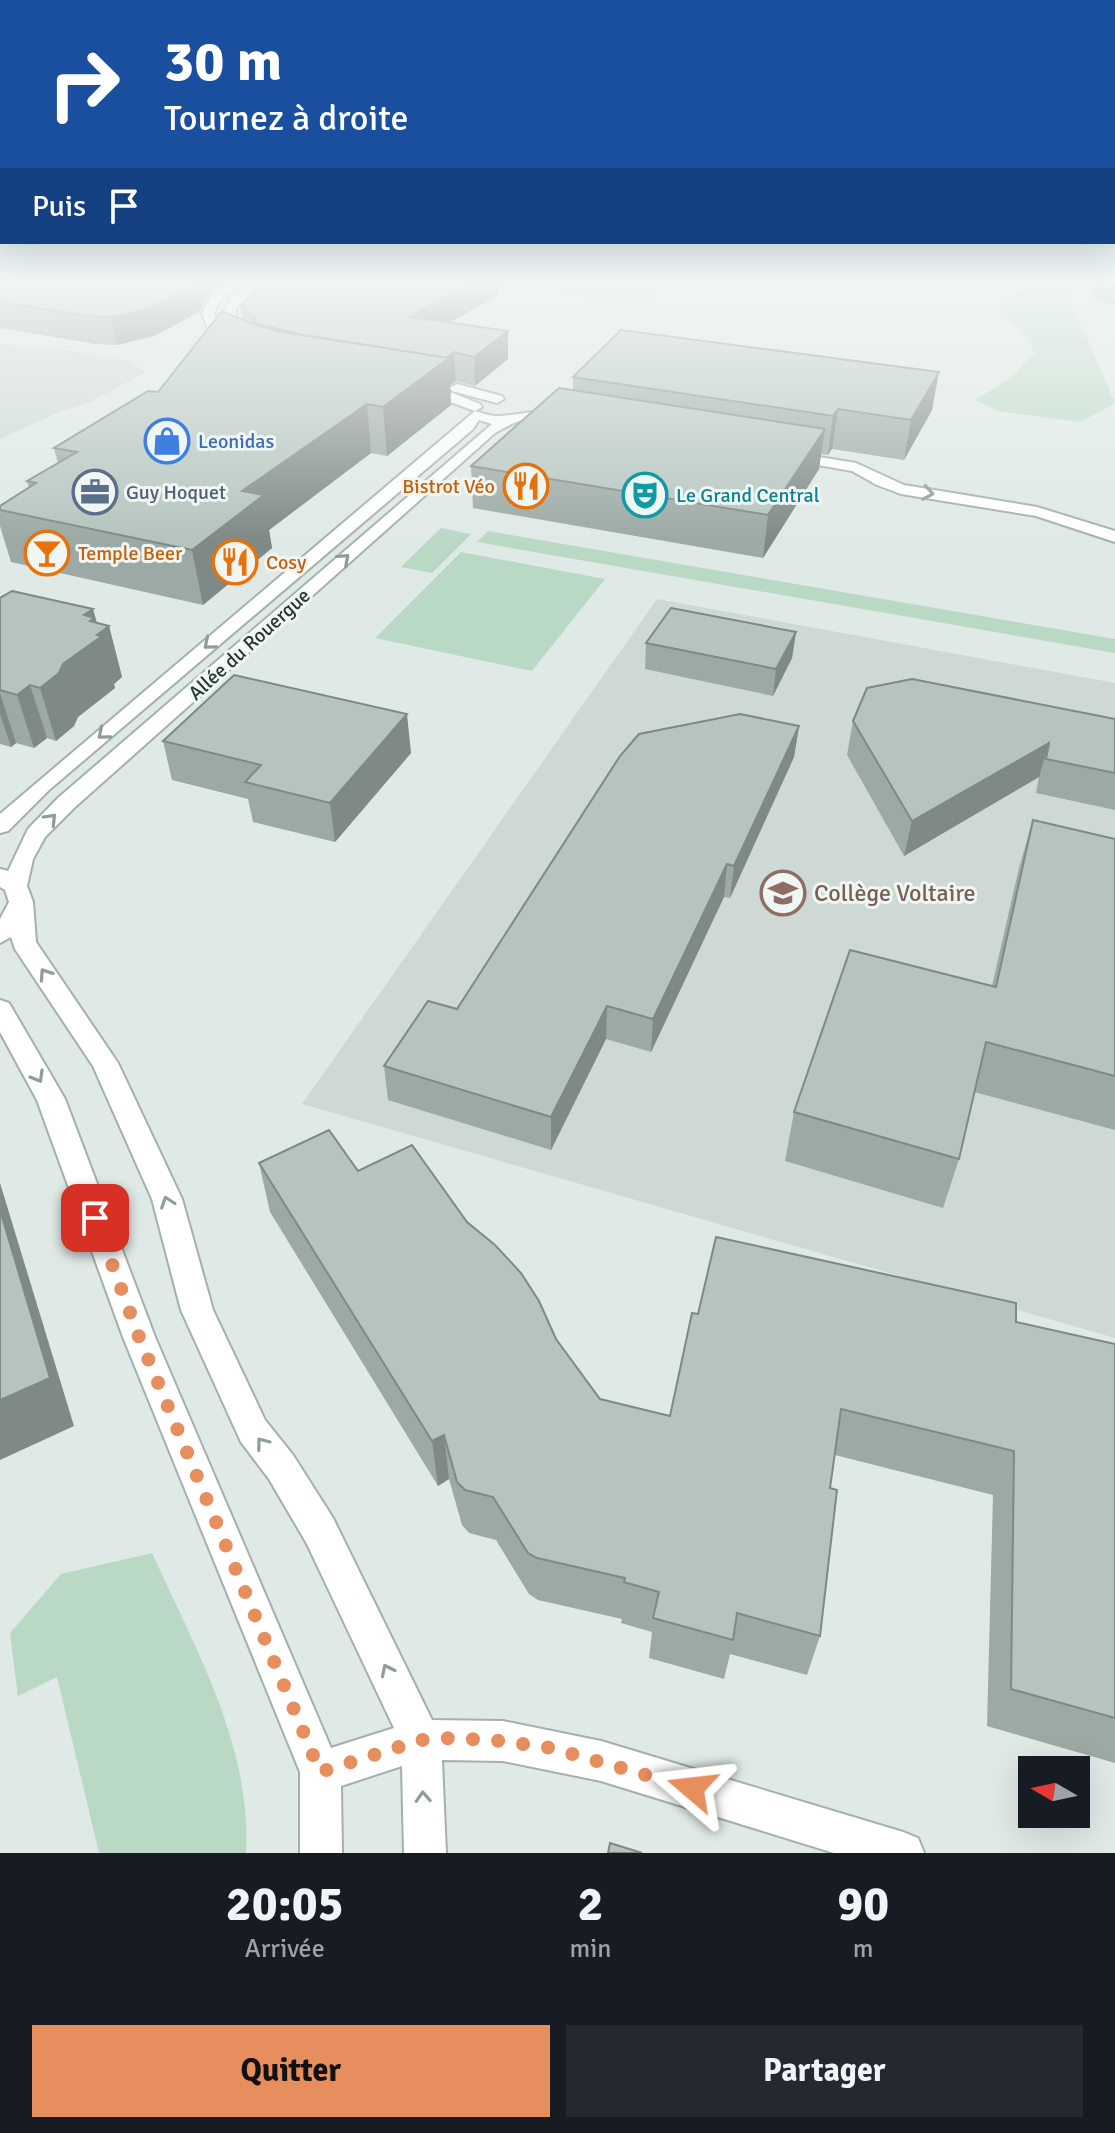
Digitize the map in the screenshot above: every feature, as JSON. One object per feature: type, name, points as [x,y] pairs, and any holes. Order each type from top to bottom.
[{"type":"street","points":[[416,381],[463,389],[518,409],[582,423]]},
{"type":"street","points":[[401,388],[448,396],[488,420],[518,409]]},
{"type":"street","points":[[475,411],[497,399]]},
{"type":"street","name":"Allée du Rouergue","points":[[12,888],[22,859],[36,834],[66,803],[490,430],[518,409]]},
{"type":"street","name":"Allée du Rouergue","points":[[0,826],[42,786],[467,427],[475,411]]},
{"type":"street","points":[[776,454],[856,467],[901,489],[1043,513],[1094,527],[1115,537]]},
{"type":"street","points":[[0,935],[18,914],[12,888]]},
{"type":"street","points":[[12,888],[24,943],[105,1063],[167,1199],[197,1310],[253,1431],[281,1467],[320,1531],[421,1740],[425,1853]]},
{"type":"street","points":[[0,1009],[51,1099],[139,1337],[320,1772],[321,1853]]},
{"type":"street","points":[[320,1772],[421,1740],[503,1741],[551,1748],[903,1853]]},
{"type":"shaded area","points":[[0,368],[140,368],[145,372],[89,403],[61,411],[0,439]]},
{"type":"shaded area","name":"Collège Voltaire","points":[[657,599],[1115,683],[1115,1338],[302,1104]]},
{"type":"green space","points":[[1020,368],[1100,368],[1114,401],[1080,422],[998,411],[975,400]]},
{"type":"green space","points":[[441,528],[471,534],[432,573],[401,567]]},
{"type":"green space","points":[[488,531],[1115,639],[1115,653],[477,542]]},
{"type":"green space","points":[[461,552],[605,579],[532,671],[375,638]]},
{"type":"green space","points":[[152,1553],[202,1661],[230,1736],[240,1774],[246,1853],[99,1853],[57,1677],[18,1696],[10,1633],[61,1574]]},
{"type":"building","points":[[177,368],[435,368],[383,407],[367,404],[242,491],[264,495],[192,550],[0,510],[0,506],[36,483],[27,481],[77,452],[54,448],[148,391],[158,392]]},
{"type":"building","points":[[582,368],[912,368],[939,372],[911,420],[838,409],[833,416],[573,377]]},
{"type":"building","points":[[559,388],[825,429],[768,515],[471,466]]},
{"type":"building","points":[[12,591],[93,609],[84,615],[94,618],[90,621],[109,626],[97,635],[102,636],[63,664],[59,673],[40,688],[30,685],[17,695],[0,690],[0,598]]},
{"type":"building","points":[[671,608],[796,632],[776,669],[646,643]]},
{"type":"building","points":[[234,675],[407,714],[330,803],[245,782],[261,765],[163,741]]},
{"type":"building","points":[[912,679],[1115,719],[1115,773],[1046,759],[1049,743],[912,821],[853,721],[867,688]]},
{"type":"building","points":[[740,714],[799,726],[734,866],[727,864],[653,1019],[607,1006],[551,1117],[384,1066],[428,1001],[457,1009],[620,756],[639,734]]},
{"type":"building","points":[[1033,820],[1115,839],[1115,1076],[986,1042],[959,1159],[794,1112],[850,950],[996,987]]},
{"type":"building","points":[[329,1130],[358,1171],[412,1145],[467,1222],[495,1245],[521,1273],[539,1301],[556,1339],[600,1399],[670,1416],[692,1313],[698,1314],[716,1237],[1016,1303],[1016,1322],[1115,1344],[1115,1718],[1011,1689],[1014,1451],[841,1409],[830,1488],[837,1490],[820,1636],[737,1613],[733,1640],[653,1618],[659,1592],[624,1582],[625,1578],[537,1558],[528,1553],[493,1497],[465,1490],[457,1482],[444,1435],[432,1441],[259,1163]]},
{"type":"building","points":[[0,1210],[50,1378],[0,1400]]},
{"type":"building","points":[[610,1843],[642,1853],[608,1853]]},
{"type":"place","name":"Leonidas","points":[[167,441]]},
{"type":"place","name":"Bistrot Véo","points":[[526,486]]},
{"type":"place","name":"Guy Hoquet","points":[[95,492]]},
{"type":"place","name":"Le Grand Central","points":[[645,495]]},
{"type":"place","name":"Temple Beer","points":[[47,553]]},
{"type":"place","name":"Cosy","points":[[235,562]]},
{"type":"place","name":"Collège Voltaire","points":[[783,893]]},
{"type":"route","points":[[95,1218],[139,1337],[320,1772],[421,1740],[451,1738],[551,1748],[692,1788]]}]
